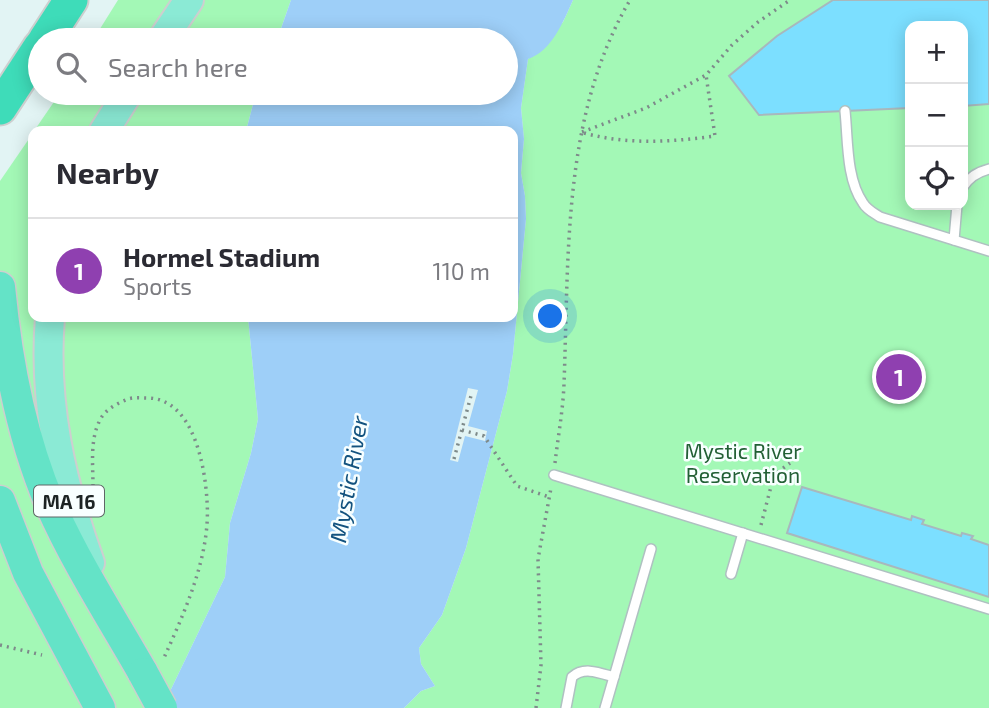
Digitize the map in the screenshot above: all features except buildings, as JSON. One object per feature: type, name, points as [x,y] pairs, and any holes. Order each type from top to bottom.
[{"type":"highway","points":[[53,28],[70,2]]},
{"type":"highway","points":[[0,108],[28,65]]},
{"type":"highway","points":[[0,287],[16,395],[50,504],[78,560],[150,672]]},
{"type":"highway","name":"MA 16","points":[[0,501],[28,573],[100,708]]},
{"type":"highway","name":"MA 16","points":[[150,672],[162,708]]},
{"type":"main road","points":[[170,28],[189,0]]},
{"type":"main road","points":[[107,126],[120,105]]},
{"type":"main road","name":"MA 16","points":[[50,322],[49,395],[64,481],[99,585],[150,672]]},
{"type":"lane","points":[[845,111],[852,173],[862,202],[880,217],[989,251]]},
{"type":"lane","points":[[968,179],[989,169]]},
{"type":"lane","points":[[954,240],[957,210]]},
{"type":"lane","points":[[554,475],[989,609]]},
{"type":"lane","points":[[731,574],[744,533]]},
{"type":"lane","points":[[605,708],[651,549]]},
{"type":"lane","points":[[566,708],[575,673],[588,671],[614,677]]},
{"type":"path","points":[[536,708],[541,665],[538,559],[554,475],[564,387],[571,197],[593,87],[630,0]]},
{"type":"path","points":[[582,132],[646,107],[706,75],[732,45],[758,22],[790,0]]},
{"type":"path","points":[[582,132],[606,139],[634,141],[681,141],[715,136],[706,75]]},
{"type":"path","points":[[454,459],[472,392]]},
{"type":"path","points":[[94,497],[94,443],[99,421],[106,411],[132,398],[153,398],[170,403],[182,415],[194,436],[208,502],[204,545],[192,590],[150,672]]},
{"type":"path","points":[[462,430],[484,436],[517,486],[549,497]]},
{"type":"path","points":[[758,538],[774,475],[790,463]]},
{"type":"path","points":[[0,645],[51,657]]},
{"type":"green space","points":[[118,0],[291,0],[281,28],[100,28]]},
{"type":"green space","name":"Mystic River Reservation","points":[[573,0],[989,0],[989,708],[404,708],[421,691],[435,686],[421,664],[419,648],[442,615],[466,548],[507,391],[518,322],[526,219],[521,173],[524,139],[521,108],[528,59],[563,22]]},
{"type":"green space","points":[[52,105],[253,105],[247,126],[37,126]]},
{"type":"green space","points":[[28,140],[28,322],[248,322],[258,419],[230,523],[225,577],[162,708],[0,708],[0,181]]},
{"type":"water","points":[[291,0],[573,0],[550,43],[544,50],[528,59],[521,108],[524,139],[521,173],[526,219],[518,302],[518,126],[247,126],[253,105],[518,105],[518,28],[281,28]]},
{"type":"water","name":"Mystic River","points":[[248,322],[516,322],[507,391],[466,548],[442,615],[419,648],[421,664],[435,686],[421,691],[404,708],[162,708],[225,577],[230,523],[258,419]]},
{"type":"pier","points":[[468,388],[478,390],[468,426],[487,431],[485,441],[465,436],[458,462],[450,460]]},
{"type":"place","name":"Hormel Stadium","points":[[899,377]]}]
